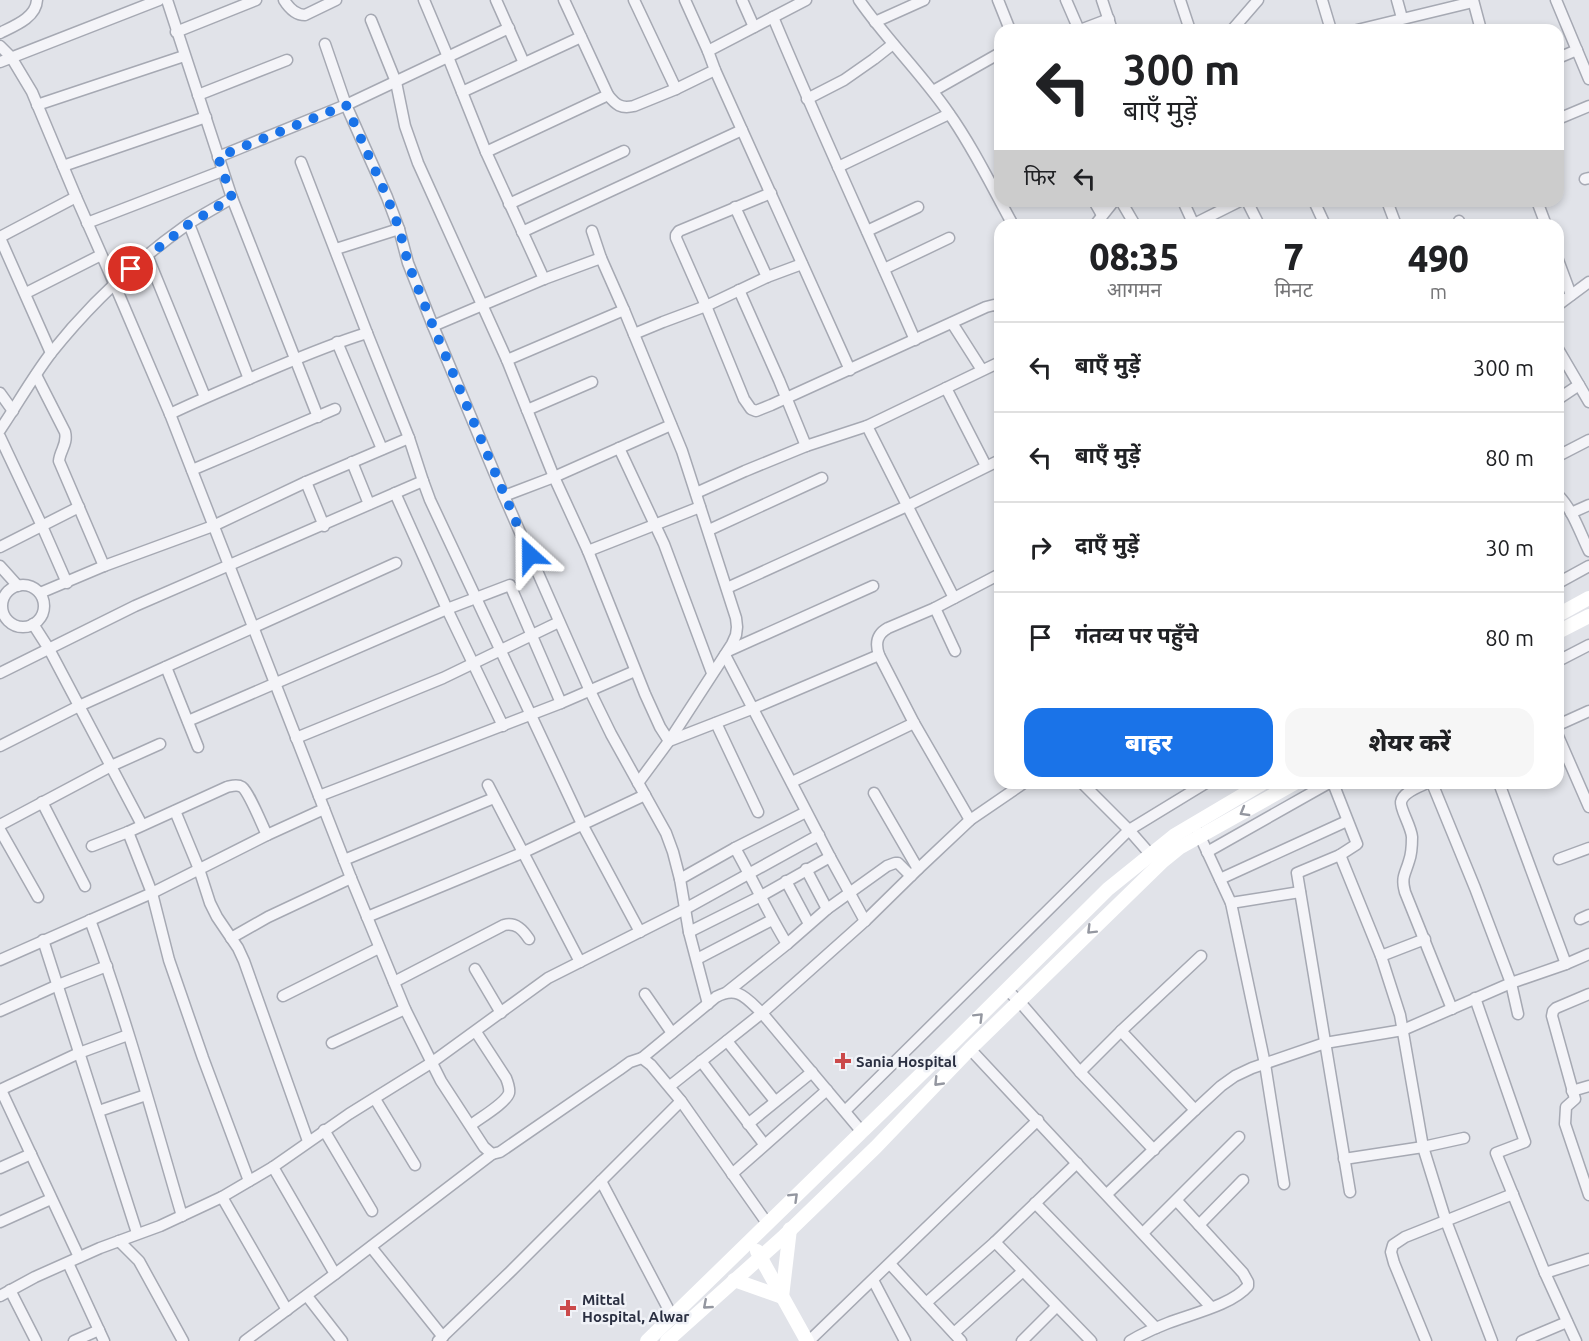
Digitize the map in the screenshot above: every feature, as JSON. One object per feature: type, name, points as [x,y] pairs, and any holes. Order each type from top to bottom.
[{"type":"main road","points":[[1564,612],[1589,598]]},
{"type":"main road","points":[[1564,629],[1589,616]]},
{"type":"main road","points":[[647,1341],[1108,889],[1175,835],[1253,789]]},
{"type":"main road","points":[[668,1341],[876,1147],[1019,1000],[1157,866],[1179,848],[1285,789]]},
{"type":"main road","points":[[782,1297],[790,1229]]},
{"type":"main road","points":[[751,1240],[808,1341]]},
{"type":"main road","points":[[734,1280],[782,1297]]},
{"type":"street","points":[[0,33],[29,17],[35,10],[38,0]]},
{"type":"street","points":[[0,62],[159,0]]},
{"type":"street","points":[[166,0],[222,171],[318,417]]},
{"type":"street","points":[[176,32],[256,0]]},
{"type":"street","points":[[284,0],[299,15],[312,13],[336,0]]},
{"type":"street","points":[[424,0],[486,152],[544,279]]},
{"type":"street","points":[[496,0],[524,63]]},
{"type":"street","points":[[564,0],[608,95],[618,106],[627,108],[634,106],[715,70]]},
{"type":"street","points":[[634,0],[675,89]]},
{"type":"street","points":[[686,0],[715,70],[850,370]]},
{"type":"street","points":[[742,0],[753,27]]},
{"type":"street","points":[[708,51],[806,0]]},
{"type":"street","points":[[859,0],[950,114],[994,190]]},
{"type":"street","points":[[875,22],[924,0]]},
{"type":"street","points":[[998,0],[1008,24]]},
{"type":"street","points":[[1066,0],[1076,24]]},
{"type":"street","points":[[1102,0],[1110,24]]},
{"type":"street","points":[[1179,0],[1188,24]]},
{"type":"street","points":[[1322,0],[1329,24]]},
{"type":"street","points":[[1397,0],[1402,18]]},
{"type":"street","points":[[1556,0],[1589,79]]},
{"type":"street","points":[[1379,24],[1473,1],[1479,24]]},
{"type":"street","points":[[1239,24],[1252,3]]},
{"type":"street","points":[[773,17],[807,99],[915,340]]},
{"type":"street","points":[[371,20],[396,82],[405,126],[417,163],[507,360],[554,477],[588,551],[635,671],[669,741]]},
{"type":"street","points":[[218,157],[346,105],[509,28]]},
{"type":"street","points":[[462,92],[581,37]]},
{"type":"street","points":[[325,44],[346,105],[399,228],[408,263],[504,496],[590,691],[666,833],[680,879],[689,932],[708,1004]]},
{"type":"street","points":[[807,99],[850,76],[892,44]]},
{"type":"street","points":[[0,46],[11,57],[26,80],[38,105],[170,414],[351,878],[405,1009],[431,1063],[453,1100],[484,1147],[492,1154]]},
{"type":"street","points":[[1564,55],[1577,50]]},
{"type":"street","points":[[38,105],[184,56]]},
{"type":"street","points":[[933,92],[994,56]]},
{"type":"street","points":[[198,95],[287,60]]},
{"type":"street","points":[[486,152],[608,95]]},
{"type":"street","points":[[1564,116],[1589,106]]},
{"type":"street","points":[[838,167],[950,114]]},
{"type":"street","points":[[63,166],[206,117]]},
{"type":"street","points":[[522,232],[742,130]]},
{"type":"street","points":[[509,204],[624,151]]},
{"type":"street","points":[[302,162],[409,438],[423,482],[582,824],[640,932]]},
{"type":"street","points":[[87,223],[222,171]]},
{"type":"street","points":[[771,194],[735,207],[676,234],[677,242],[744,399],[751,409],[756,411],[786,399],[994,305]]},
{"type":"street","points":[[51,353],[0,237],[76,197]]},
{"type":"street","points":[[0,430],[51,353],[114,283],[189,224],[232,198]]},
{"type":"street","points":[[735,207],[767,277]]},
{"type":"street","points":[[867,231],[918,207]]},
{"type":"street","points":[[1097,207],[1102,215]]},
{"type":"street","points":[[1099,219],[1109,207]]},
{"type":"street","points":[[1206,219],[1228,207]]},
{"type":"street","points":[[189,224],[249,379]]},
{"type":"street","points":[[336,249],[399,228]]},
{"type":"street","points":[[592,231],[601,258],[671,424],[709,530],[737,627],[736,635],[726,653],[669,741],[638,783]]},
{"type":"street","points":[[885,269],[950,238]]},
{"type":"street","points":[[26,293],[101,255]]},
{"type":"street","points":[[147,255],[205,397]]},
{"type":"street","points":[[433,326],[482,304],[601,258]]},
{"type":"street","points":[[634,334],[706,306],[767,277],[802,264]]},
{"type":"street","points":[[1564,276],[1571,295]]},
{"type":"street","points":[[1564,300],[1589,282]]},
{"type":"street","points":[[739,290],[806,446]]},
{"type":"street","points":[[507,360],[624,310]]},
{"type":"street","points":[[952,323],[982,370]]},
{"type":"street","points":[[170,414],[294,359],[367,333]]},
{"type":"street","points":[[337,342],[382,449]]},
{"type":"street","points":[[1564,359],[1589,402]]},
{"type":"street","points":[[696,493],[806,446],[867,426],[994,365]]},
{"type":"street","points":[[36,375],[65,432],[66,441],[59,455],[59,461],[104,566]]},
{"type":"street","points":[[527,410],[592,382]]},
{"type":"street","points":[[1564,395],[1580,386]]},
{"type":"street","points":[[946,388],[986,466]]},
{"type":"street","points":[[0,393],[13,411]]},
{"type":"street","points":[[192,470],[335,409]]},
{"type":"street","points":[[504,496],[554,477],[671,424]]},
{"type":"street","points":[[867,426],[954,598]]},
{"type":"street","points":[[0,437],[67,583]]},
{"type":"street","points":[[40,593],[104,566],[213,526],[306,482],[409,438]]},
{"type":"street","points":[[1564,453],[1589,440]]},
{"type":"street","points":[[619,448],[656,525],[712,673]]},
{"type":"street","points":[[352,462],[369,504]]},
{"type":"street","points":[[727,588],[907,506],[994,463]]},
{"type":"street","points":[[709,530],[822,478]]},
{"type":"street","points":[[306,482],[324,525]]},
{"type":"street","points":[[0,673],[144,602],[230,567],[423,482]]},
{"type":"street","points":[[395,493],[503,726]]},
{"type":"street","points":[[1564,502],[1589,551]]},
{"type":"street","points":[[1571,513],[1589,505]]},
{"type":"street","points":[[0,547],[79,507]]},
{"type":"street","points":[[588,551],[700,507]]},
{"type":"street","points":[[0,746],[79,706],[396,563]]},
{"type":"street","points":[[0,566],[18,586]]},
{"type":"street","points":[[1564,580],[1589,566]]},
{"type":"street","points":[[970,820],[914,723],[879,656],[877,640],[883,631],[935,608],[994,577]]},
{"type":"street","points":[[26,585],[34,588],[44,601],[42,617],[29,627],[3,621],[2,603],[10,589],[18,586],[26,585]]},
{"type":"street","points":[[188,721],[447,609],[510,585],[561,703]]},
{"type":"street","points":[[726,653],[873,586]]},
{"type":"street","points":[[935,608],[955,651]]},
{"type":"street","points":[[296,738],[474,663],[559,622]]},
{"type":"street","points":[[33,624],[49,649],[142,825]]},
{"type":"street","points":[[1564,658],[1589,645]]},
{"type":"street","points":[[726,653],[806,812],[865,921]]},
{"type":"street","points":[[669,741],[879,656]]},
{"type":"street","points":[[166,667],[198,747]]},
{"type":"street","points":[[319,796],[531,715],[635,671]]},
{"type":"street","points":[[1564,721],[1589,711]]},
{"type":"street","points":[[716,723],[758,812]]},
{"type":"street","points":[[792,782],[914,723]]},
{"type":"street","points":[[0,825],[111,766],[160,744]]},
{"type":"street","points":[[1564,748],[1585,788],[1589,807]]},
{"type":"street","points":[[92,846],[235,785],[243,788],[248,794],[267,835]]},
{"type":"street","points":[[488,785],[580,962]]},
{"type":"street","points":[[670,1086],[762,1013],[865,921],[970,820],[1015,789]]},
{"type":"street","points":[[1088,789],[1150,854]]},
{"type":"street","points":[[845,1111],[1129,830],[1189,789]]},
{"type":"street","points":[[1207,852],[1320,789]]},
{"type":"street","points":[[1334,789],[1356,844],[1340,855],[1297,873],[1350,1192]]},
{"type":"street","points":[[1416,789],[1406,795],[1401,804],[1412,834],[1411,854],[1402,879],[1452,1009]]},
{"type":"street","points":[[1434,789],[1475,888],[1510,983],[1518,1014]]},
{"type":"street","points":[[1501,789],[1566,964]]},
{"type":"street","points":[[874,793],[914,872]]},
{"type":"street","points":[[367,917],[522,853],[645,795]]},
{"type":"street","points":[[344,860],[494,798]]},
{"type":"street","points":[[42,802],[85,886]]},
{"type":"street","points":[[0,960],[152,893],[324,809]]},
{"type":"street","points":[[175,811],[199,869],[210,903],[244,961],[308,1141]]},
{"type":"street","points":[[680,879],[806,812]]},
{"type":"street","points":[[1220,879],[1347,821]]},
{"type":"street","points":[[1195,823],[1231,903],[1265,1064],[1284,1184]]},
{"type":"street","points":[[0,830],[38,897]]},
{"type":"street","points":[[128,832],[152,893],[169,960],[249,1181]]},
{"type":"street","points":[[0,1296],[79,1257],[182,1216],[222,1197],[273,1167],[324,1130],[431,1063],[548,978],[685,909],[819,836]]},
{"type":"street","points":[[735,848],[787,944]]},
{"type":"street","points":[[1559,859],[1589,848]]},
{"type":"street","points":[[1340,855],[1381,956],[1403,1030],[1423,1147],[1446,1221],[1492,1341]]},
{"type":"street","points":[[689,932],[761,896],[830,857]]},
{"type":"street","points":[[245,1341],[492,1154],[500,1152],[625,1066],[642,1058],[787,944],[827,909],[887,866],[895,863],[914,872]]},
{"type":"street","points":[[806,869],[827,909]]},
{"type":"street","points":[[231,938],[268,917],[351,878]]},
{"type":"street","points":[[786,881],[809,924]]},
{"type":"street","points":[[1231,903],[1300,892]]},
{"type":"street","points":[[90,920],[107,966],[182,1216]]},
{"type":"street","points":[[697,959],[772,920]]},
{"type":"street","points":[[394,982],[504,925],[509,924],[520,928],[529,939]]},
{"type":"street","points":[[1381,956],[1425,939]]},
{"type":"street","points":[[43,940],[137,1233]]},
{"type":"street","points":[[283,996],[380,948]]},
{"type":"street","points":[[1107,1194],[1221,1086],[1235,1076],[1325,1043],[1403,1030],[1510,983],[1589,954]]},
{"type":"street","points":[[1080,1072],[1202,956]]},
{"type":"street","points":[[0,1011],[107,966]]},
{"type":"street","points":[[476,969],[501,1013]]},
{"type":"street","points":[[1007,990],[1019,1000],[1080,1072],[1154,1150]]},
{"type":"street","points":[[727,992],[738,993],[762,1013],[862,1132]]},
{"type":"street","points":[[645,994],[672,1033]]},
{"type":"street","points":[[1589,994],[1556,1008],[1552,1016],[1575,1099],[1566,1107],[1565,1124],[1589,1195]]},
{"type":"street","points":[[1475,998],[1525,1142],[1496,1153],[1567,1322],[1579,1341],[1589,1338]]},
{"type":"street","points":[[332,1043],[405,1009]]},
{"type":"street","points":[[1121,1031],[1195,1110]]},
{"type":"street","points":[[471,1125],[506,1099],[509,1092],[506,1078],[476,1032]]},
{"type":"street","points":[[79,1257],[0,1090],[79,1053],[128,1035]]},
{"type":"street","points":[[727,1041],[775,1101]]},
{"type":"street","points":[[970,1049],[1211,1307]]},
{"type":"street","points":[[642,1058],[670,1086],[767,1223]]},
{"type":"street","points":[[701,1061],[765,1144]]},
{"type":"street","points":[[748,1124],[812,1072]]},
{"type":"street","points":[[1572,1091],[1589,1086]]},
{"type":"street","points":[[732,1174],[827,1090]]},
{"type":"street","points":[[99,1111],[146,1095]]},
{"type":"street","points":[[375,1099],[415,1166]]},
{"type":"street","points":[[371,1247],[441,1339],[681,1101]]},
{"type":"street","points":[[808,1341],[1038,1120]]},
{"type":"street","points":[[324,1130],[372,1211]]},
{"type":"street","points":[[1143,1233],[1239,1137]]},
{"type":"street","points":[[1344,1159],[1464,1138]]},
{"type":"street","points":[[0,1168],[31,1154]]},
{"type":"street","points":[[926,1304],[1077,1163]]},
{"type":"street","points":[[273,1167],[335,1274]]},
{"type":"street","points":[[1199,1225],[1243,1180]]},
{"type":"street","points":[[601,1181],[672,1316]]},
{"type":"street","points":[[1426,1341],[1394,1263],[1391,1252],[1393,1245],[1398,1240],[1513,1194]]},
{"type":"street","points":[[222,1197],[287,1310]]},
{"type":"street","points":[[0,1222],[51,1199]]},
{"type":"street","points":[[1130,1341],[1156,1328],[1238,1296],[1248,1286],[1243,1273],[1177,1201]]},
{"type":"street","points":[[1035,1203],[1156,1328]]},
{"type":"street","points":[[119,1240],[139,1261],[183,1341]]},
{"type":"street","points":[[994,1242],[1091,1341]]},
{"type":"street","points":[[1545,1273],[1589,1259]]},
{"type":"street","points":[[68,1263],[104,1341]]},
{"type":"street","points":[[890,1264],[957,1337],[1022,1272]]},
{"type":"street","points":[[873,1280],[905,1341]]},
{"type":"street","points":[[10,1290],[36,1341]]},
{"type":"street","points":[[306,1296],[342,1341]]},
{"type":"street","points":[[1022,1341],[1056,1307]]},
{"type":"street","points":[[1522,1341],[1567,1322]]},
{"type":"street","points":[[74,1341],[99,1330]]},
{"type":"place","name":"Sania Hospital","points":[[843,1061]]},
{"type":"place","name":"Mittal Hospital, Alwar","points":[[568,1308]]},
{"type":"route","points":[[131,269],[189,224],[232,198],[218,157],[346,105],[387,197],[399,228],[408,263],[463,401],[530,555]]}]
